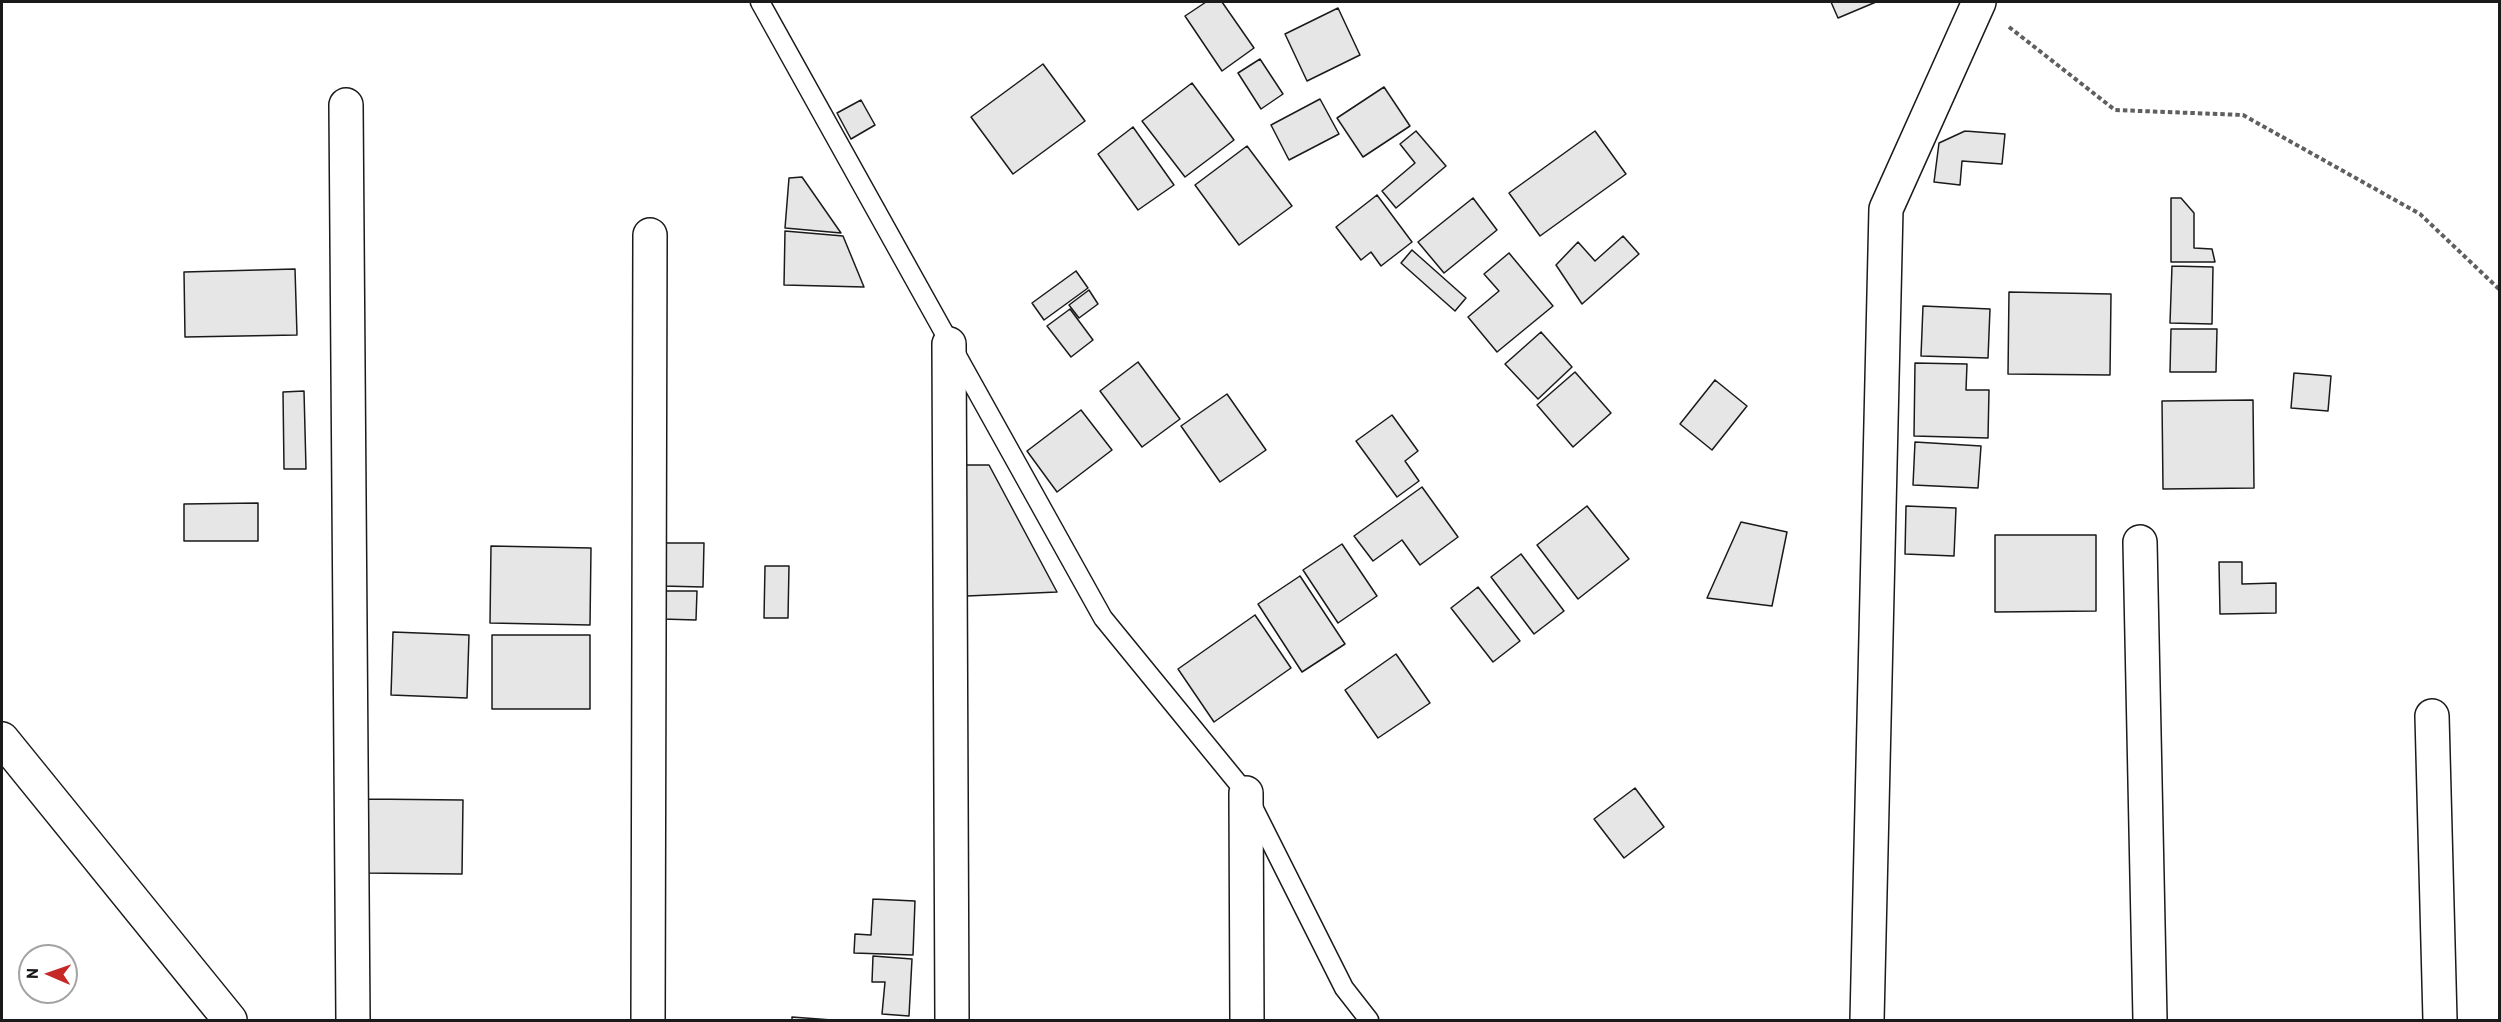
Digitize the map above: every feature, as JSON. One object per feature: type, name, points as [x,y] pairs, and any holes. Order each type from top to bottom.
[{"type":"street","points":[[1867,1020],[1886,209],[1979,3]]},
{"type":"street","points":[[346,105],[353,1020]]},
{"type":"street","points":[[648,1020],[650,235]]},
{"type":"street","points":[[950,344],[952,1020]]},
{"type":"street","points":[[2140,542],[2150,1020]]},
{"type":"street","points":[[2432,716],[2440,1020]]},
{"type":"street","points":[[2,739],[230,1020]]},
{"type":"street","points":[[1245,794],[1247,1020]]},
{"type":"lane","points":[[760,2],[1103,618],[1245,794],[1344,988],[1369,1020]]},
{"type":"path","points":[[1979,3],[2115,110],[2243,115],[2421,214],[2499,290]]},
{"type":"building","points":[[1206,2],[1222,2],[1254,48],[1222,71],[1185,16]]},
{"type":"building","points":[[1831,2],[1876,2],[1838,18]]},
{"type":"building","points":[[1338,8],[1360,55],[1307,81],[1285,34]]},
{"type":"building","points":[[1260,59],[1283,94],[1261,109],[1238,73]]},
{"type":"building","points":[[1043,64],[1085,121],[1013,174],[971,117]]},
{"type":"building","points":[[1192,83],[1234,140],[1185,177],[1142,121]]},
{"type":"building","points":[[1384,87],[1410,126],[1363,157],[1337,118]]},
{"type":"building","points":[[1320,99],[1339,134],[1289,160],[1271,125]]},
{"type":"building","points":[[861,100],[875,125],[851,139],[837,113]]},
{"type":"building","points":[[1133,127],[1174,185],[1138,210],[1098,154]]},
{"type":"building","points":[[1416,131],[1446,166],[1396,208],[1382,191],[1415,163],[1400,144]]},
{"type":"building","points":[[1595,131],[1626,174],[1540,236],[1509,193]]},
{"type":"building","points":[[1965,131],[2005,134],[2002,164],[1962,161],[1960,185],[1934,182],[1939,143]]},
{"type":"building","points":[[1247,146],[1292,206],[1239,245],[1195,185]]},
{"type":"building","points":[[802,177],[841,233],[785,228],[789,178]]},
{"type":"building","points":[[1377,195],[1412,242],[1381,266],[1371,252],[1361,260],[1336,227]]},
{"type":"building","points":[[1473,198],[1497,230],[1444,273],[1418,242]]},
{"type":"building","points":[[2171,198],[2181,198],[2194,213],[2194,248],[2212,249],[2215,262],[2171,262]]},
{"type":"building","points":[[785,231],[843,236],[864,287],[784,285]]},
{"type":"building","points":[[1623,236],[1639,254],[1582,304],[1556,265],[1578,242],[1595,261]]},
{"type":"building","points":[[1412,250],[1466,298],[1455,311],[1401,263]]},
{"type":"building","points":[[1509,253],[1553,306],[1497,352],[1468,317],[1499,291],[1484,274]]},
{"type":"building","points":[[2172,266],[2213,267],[2212,324],[2170,323]]},
{"type":"building","points":[[295,269],[297,335],[185,337],[184,272]]},
{"type":"building","points":[[1076,271],[1088,288],[1044,320],[1032,303]]},
{"type":"building","points":[[1089,290],[1098,304],[1079,318],[1069,305]]},
{"type":"building","points":[[2009,292],[2111,294],[2110,375],[2008,374]]},
{"type":"building","points":[[1923,306],[1990,309],[1988,358],[1921,356]]},
{"type":"building","points":[[1070,309],[1093,340],[1071,357],[1047,326]]},
{"type":"building","points":[[2171,329],[2217,329],[2216,372],[2170,372]]},
{"type":"building","points":[[1541,332],[1572,367],[1538,399],[1505,364]]},
{"type":"building","points":[[1138,362],[1180,419],[1142,447],[1100,391]]},
{"type":"building","points":[[1915,363],[1967,364],[1966,390],[1989,390],[1988,438],[1914,436]]},
{"type":"building","points":[[1575,372],[1611,413],[1573,447],[1537,405]]},
{"type":"building","points":[[2294,373],[2331,376],[2328,411],[2291,408]]},
{"type":"building","points":[[1715,380],[1747,406],[1712,450],[1680,424]]},
{"type":"building","points":[[304,391],[306,469],[284,469],[283,392]]},
{"type":"building","points":[[1227,394],[1266,450],[1220,482],[1181,426]]},
{"type":"building","points":[[2253,400],[2254,488],[2163,489],[2162,401]]},
{"type":"building","points":[[1081,410],[1112,450],[1057,492],[1027,451]]},
{"type":"building","points":[[1392,415],[1418,451],[1405,461],[1419,481],[1397,497],[1356,441]]},
{"type":"building","points":[[1915,442],[1981,446],[1978,488],[1913,485]]},
{"type":"building","points":[[965,465],[989,465],[1057,592],[967,596]]},
{"type":"building","points":[[1422,487],[1458,537],[1420,565],[1402,540],[1373,561],[1354,536]]},
{"type":"building","points":[[258,503],[258,541],[184,541],[184,504]]},
{"type":"building","points":[[1587,506],[1629,559],[1578,599],[1537,545]]},
{"type":"building","points":[[1906,506],[1956,508],[1954,556],[1905,554]]},
{"type":"building","points":[[1741,522],[1787,532],[1772,606],[1707,598]]},
{"type":"building","points":[[1995,535],[2096,535],[2096,611],[1995,612]]},
{"type":"building","points":[[662,543],[704,543],[703,587],[662,586]]},
{"type":"building","points":[[1342,544],[1377,596],[1338,623],[1303,570]]},
{"type":"building","points":[[491,546],[591,548],[590,625],[490,623]]},
{"type":"building","points":[[1521,554],[1564,611],[1534,634],[1491,577]]},
{"type":"building","points":[[2219,562],[2242,562],[2242,584],[2276,583],[2276,613],[2220,614]]},
{"type":"building","points":[[765,566],[789,566],[788,618],[764,618]]},
{"type":"building","points":[[1300,576],[1345,644],[1302,672],[1258,604]]},
{"type":"building","points":[[1478,587],[1520,641],[1493,662],[1451,608]]},
{"type":"building","points":[[662,591],[697,591],[696,620],[662,619]]},
{"type":"building","points":[[1255,615],[1291,668],[1214,722],[1178,669]]},
{"type":"building","points":[[393,632],[469,635],[467,698],[391,695]]},
{"type":"building","points":[[492,635],[590,635],[590,709],[492,709]]},
{"type":"building","points":[[1396,654],[1430,703],[1378,738],[1345,690]]},
{"type":"building","points":[[1635,788],[1664,827],[1624,858],[1594,819]]},
{"type":"building","points":[[365,799],[463,800],[462,874],[364,873]]},
{"type":"building","points":[[873,899],[915,901],[913,955],[854,953],[855,934],[871,935]]},
{"type":"building","points":[[873,956],[912,959],[909,1016],[882,1014],[885,982],[872,982]]},
{"type":"building","points":[[792,1017],[832,1020],[792,1020]]}]
